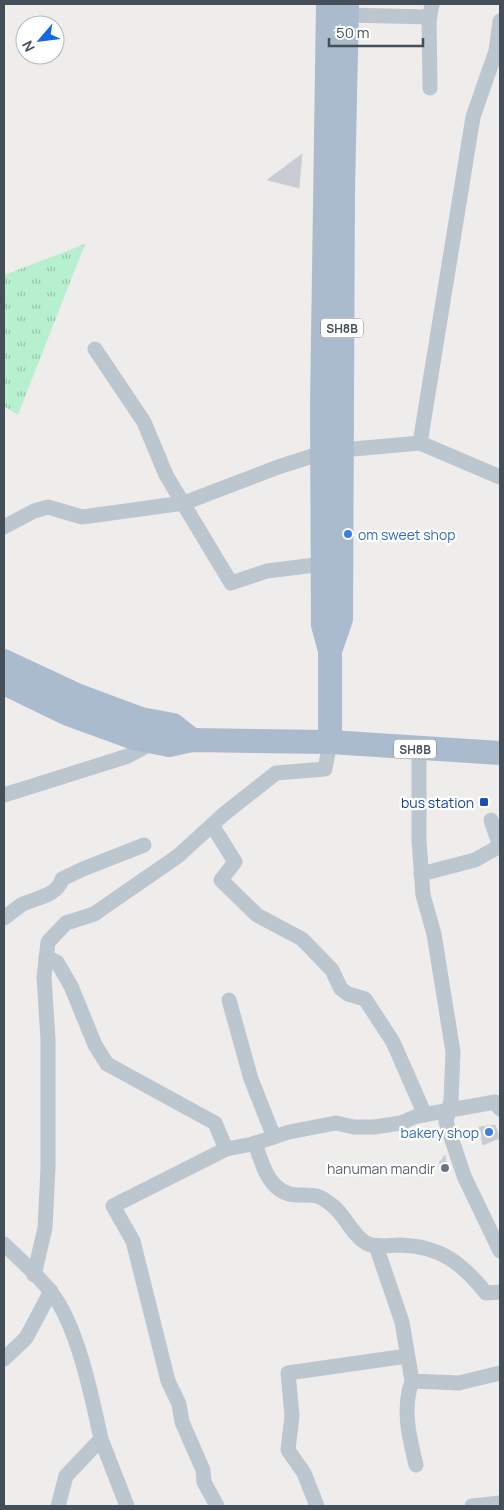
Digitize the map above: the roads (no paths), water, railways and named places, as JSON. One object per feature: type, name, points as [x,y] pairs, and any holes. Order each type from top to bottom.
[{"type":"main road","name":"SH8B","points":[[341,8],[343,201],[332,451],[323,564],[323,625],[330,651],[330,742],[419,750],[500,754]]},
{"type":"main road","name":"SH8B","points":[[330,651],[341,620],[332,451]]},
{"type":"main road","points":[[4,661],[79,696],[141,719],[173,725],[192,740]]},
{"type":"main road","points":[[4,682],[68,714],[134,738],[169,745],[192,740],[330,742]]},
{"type":"street","points":[[341,8],[431,10],[430,88]]},
{"type":"street","points":[[420,443],[473,117],[496,50],[500,21]]},
{"type":"street","points":[[96,349],[144,422],[166,475],[232,583],[267,571],[323,564]]},
{"type":"street","points":[[4,527],[34,511],[48,507],[82,517],[184,503],[278,467],[332,451],[420,443],[500,477]]},
{"type":"street","points":[[4,795],[128,756],[154,742]]},
{"type":"street","points":[[30,1270],[45,1228],[48,1167],[48,1038],[44,977],[48,942],[66,923],[94,914],[178,856],[212,825],[276,773],[325,769],[330,742]]},
{"type":"street","points":[[419,750],[419,840],[423,895],[434,934],[454,1052],[446,1122],[464,1176],[500,1251]]},
{"type":"street","points":[[421,874],[475,860],[500,846],[491,820]]},
{"type":"street","points":[[212,825],[235,862],[221,880],[257,915],[302,939],[332,970],[341,989],[348,994],[365,999],[393,1042],[425,1115]]},
{"type":"street","points":[[4,918],[22,905],[56,890],[62,880],[83,869],[144,846]]},
{"type":"street","points":[[46,957],[57,962],[66,978],[95,1045],[107,1064],[215,1123],[226,1149]]},
{"type":"street","points":[[229,1000],[251,1079],[274,1137]]},
{"type":"street","points":[[217,1506],[204,1482],[203,1470],[182,1422],[179,1404],[168,1381],[133,1241],[113,1206],[226,1149],[274,1137],[336,1123],[354,1127],[374,1127],[401,1123],[425,1115],[495,1102],[500,1110]]},
{"type":"street","points":[[255,1143],[270,1180],[278,1188],[296,1195],[315,1194],[334,1206],[365,1242],[376,1246],[419,1245],[437,1251],[455,1261],[473,1277],[486,1293],[500,1292]]},
{"type":"street","points":[[4,1244],[51,1291],[67,1322],[89,1381],[101,1439],[127,1506]]},
{"type":"street","points":[[376,1246],[402,1322],[412,1381],[408,1394],[406,1418],[416,1464]]},
{"type":"street","points":[[4,1255],[30,1270]]},
{"type":"street","points":[[4,1359],[26,1338],[51,1291]]},
{"type":"street","points":[[317,1506],[304,1473],[288,1450],[292,1416],[288,1373],[408,1356]]},
{"type":"street","points":[[412,1381],[459,1383],[500,1373]]},
{"type":"street","points":[[58,1506],[66,1476],[101,1439]]},
{"type":"street","points":[[472,1506],[500,1503]]},
{"type":"place","name":"om sweet shop","points":[[348,534]]},
{"type":"place","name":"bus station","points":[[484,802]]},
{"type":"place","name":"bakery shop","points":[[489,1132]]},
{"type":"place","name":"hanuman mandir","points":[[445,1168]]}]
